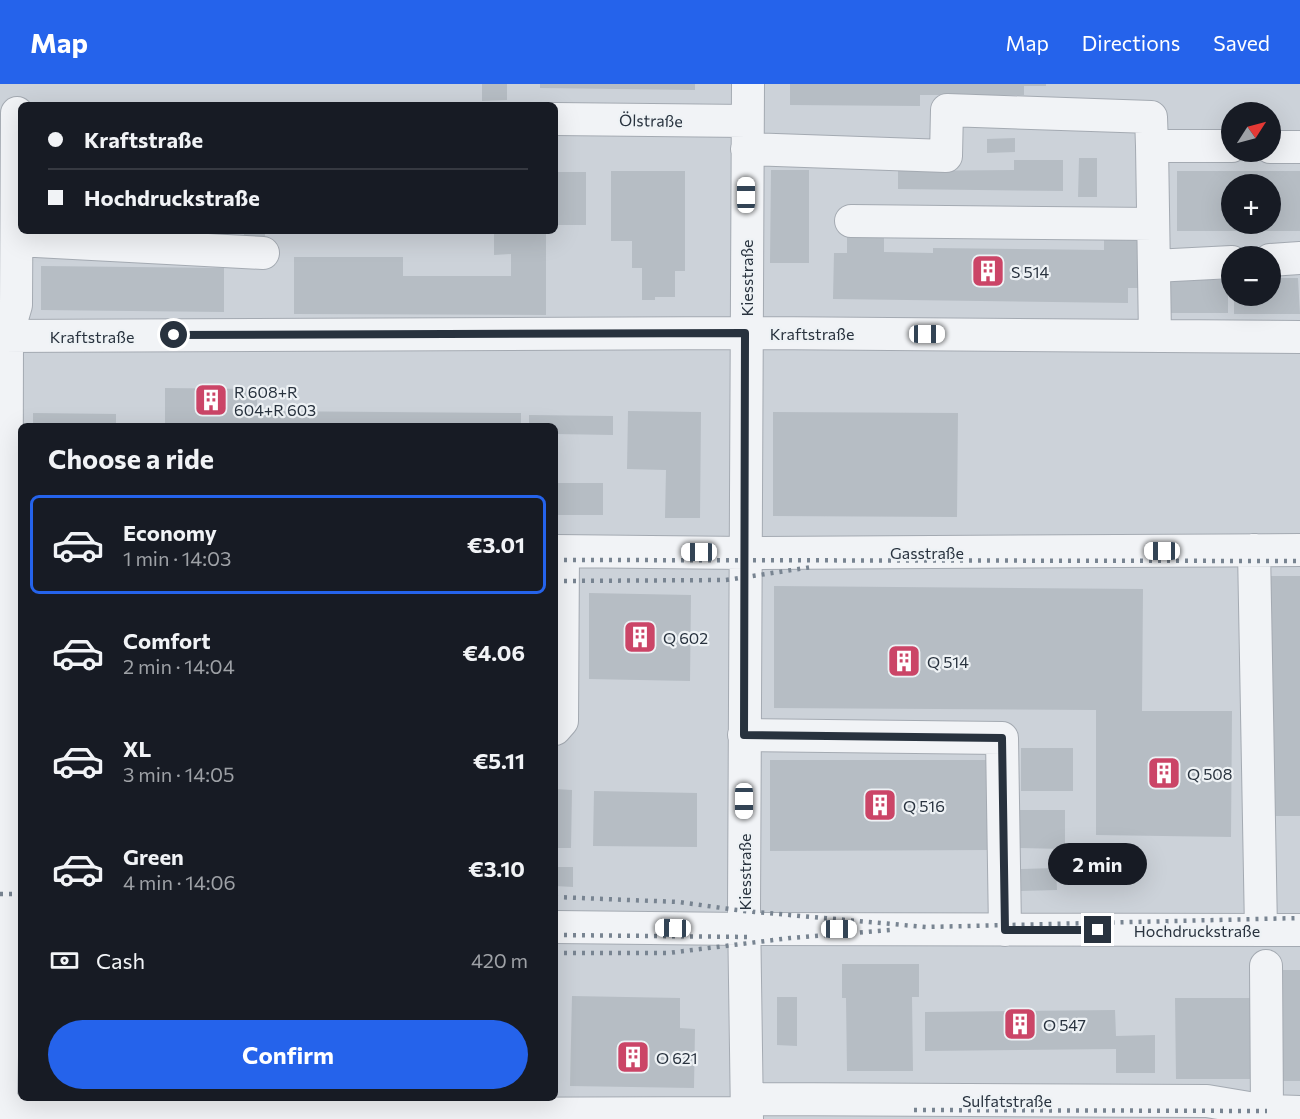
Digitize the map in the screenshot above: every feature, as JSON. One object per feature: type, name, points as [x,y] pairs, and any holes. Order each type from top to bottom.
[{"type":"street","name":"Kiesstraße","points":[[747,1110],[744,735],[748,84]]},
{"type":"street","name":"Ölstraße","points":[[558,119],[747,135],[946,156],[947,110],[1150,117],[1152,146]]},
{"type":"street","points":[[1,1119],[8,920],[3,803],[9,549],[3,336],[16,305],[13,113]]},
{"type":"street","points":[[1155,336],[1152,146],[1221,146]]},
{"type":"street","points":[[1281,147],[1300,147]]},
{"type":"street","points":[[851,221],[1153,224]]},
{"type":"street","points":[[16,240],[263,253]]},
{"type":"street","points":[[1281,259],[1300,258]]},
{"type":"street","points":[[1154,266],[1221,263]]},
{"type":"street","name":"Kraftstraße","points":[[3,336],[745,333],[1300,337]]},
{"type":"street","points":[[1254,550],[1261,930]]},
{"type":"street","name":"Gasstraße","points":[[559,551],[745,553],[1300,550]]},
{"type":"street","points":[[558,726],[562,721],[559,551]]},
{"type":"street","points":[[744,735],[1002,738],[1005,930]]},
{"type":"street","name":"Hochdruckstraße","points":[[558,927],[1300,930]]},
{"type":"street","points":[[1266,966],[1267,1112]]},
{"type":"street","name":"Sulfatstraße","points":[[0,1110],[138,1115],[398,1116],[1207,1101],[1267,1112],[1300,1112]]},
{"type":"shaded area","points":[[0,84],[1300,84],[1300,1119],[0,1119]]},
{"type":"building","points":[[482,84],[507,84],[507,100],[482,101]]},
{"type":"building","points":[[540,84],[695,84],[695,90],[540,88]]},
{"type":"building","points":[[790,84],[1046,84],[1046,86],[1024,86],[1024,95],[920,95],[920,106],[790,105]]},
{"type":"building","points":[[1015,138],[1015,152],[987,153],[987,139]]},
{"type":"building","points":[[1079,158],[1097,158],[1097,197],[1078,197]]},
{"type":"building","points":[[1014,160],[1063,160],[1063,191],[898,189],[898,171],[1014,170]]},
{"type":"building","points":[[771,170],[809,170],[809,263],[770,263]]},
{"type":"building","points":[[611,171],[685,171],[685,271],[675,271],[675,297],[655,297],[655,300],[642,300],[642,268],[632,268],[632,241],[611,241]]},
{"type":"building","points":[[1177,171],[1300,171],[1300,231],[1281,231],[1281,174],[1221,174],[1221,231],[1177,231]]},
{"type":"building","points":[[558,172],[586,172],[586,225],[558,225]]},
{"type":"building","points":[[244,234],[265,234],[265,238],[244,238]]},
{"type":"building","points":[[494,234],[546,234],[546,315],[294,314],[294,257],[403,257],[403,276],[511,276],[511,254],[494,255]]},
{"type":"building","name":"S 514","points":[[847,235],[884,236],[884,252],[933,253],[933,248],[1104,250],[1104,237],[1144,238],[1143,288],[1128,288],[1128,303],[833,299],[834,253],[847,253]]},
{"type":"building","points":[[41,266],[224,268],[224,312],[41,310]]},
{"type":"building","points":[[1281,278],[1298,278],[1300,314],[1234,314],[1234,306],[1281,306]]},
{"type":"building","points":[[1167,280],[1221,280],[1221,306],[1228,306],[1228,313],[1167,313]]},
{"type":"building","name":"R 608+R 604+R 603","points":[[165,388],[257,389],[257,411],[521,413],[521,423],[165,423]]},
{"type":"building","points":[[628,411],[701,412],[700,518],[665,518],[666,470],[627,469]]},
{"type":"building","points":[[773,412],[958,413],[957,517],[773,516]]},
{"type":"building","points":[[33,413],[116,414],[116,423],[33,423]]},
{"type":"building","points":[[529,415],[613,416],[613,435],[558,434],[558,423],[529,423]]},
{"type":"building","points":[[558,483],[603,483],[603,515],[558,515]]},
{"type":"building","points":[[1270,576],[1300,576],[1300,816],[1271,816]]},
{"type":"building","points":[[774,586],[1143,589],[1142,711],[1232,711],[1231,837],[1096,835],[1096,710],[774,708]]},
{"type":"building","name":"Q 602","points":[[589,593],[691,595],[690,681],[589,679]]},
{"type":"building","points":[[1021,748],[1073,748],[1073,791],[1021,791]]},
{"type":"building","name":"Q 516","points":[[770,760],[989,760],[990,850],[770,851]]},
{"type":"building","points":[[558,789],[572,790],[571,848],[558,848]]},
{"type":"building","points":[[594,791],[697,793],[697,847],[593,846]]},
{"type":"building","points":[[1020,810],[1065,810],[1065,849],[1020,848]]},
{"type":"building","points":[[558,867],[573,867],[573,887],[558,886]]},
{"type":"building","points":[[1056,868],[1057,890],[1021,891],[1021,869]]},
{"type":"building","points":[[842,964],[919,964],[919,997],[912,997],[913,1071],[847,1071],[846,998],[842,998]]},
{"type":"building","points":[[1282,970],[1300,970],[1300,1081],[1283,1081]]},
{"type":"building","name":"O 621","points":[[572,996],[680,998],[680,1028],[695,1029],[694,1088],[570,1086]]},
{"type":"building","points":[[777,997],[797,997],[797,1046],[777,1045]]},
{"type":"building","points":[[1175,998],[1253,998],[1254,1079],[1176,1079]]},
{"type":"building","name":"O 547","points":[[1115,1010],[1116,1036],[1155,1035],[1155,1073],[1116,1073],[1116,1049],[925,1051],[925,1012]]},
{"type":"railway","points":[[558,560],[1300,561]]},
{"type":"railway","points":[[558,581],[726,580],[812,567]]},
{"type":"railway","points":[[0,894],[18,894]]},
{"type":"railway","points":[[558,897],[679,902],[744,911],[926,927],[1300,918]]},
{"type":"railway","points":[[558,953],[668,953],[790,938],[890,930]]},
{"type":"railway","points":[[558,935],[748,937]]},
{"type":"railway","points":[[914,1110],[1267,1111]]},
{"type":"place","name":"S 514","points":[[988,271]]},
{"type":"place","name":"R 608+R 604+R 603","points":[[211,400]]},
{"type":"place","name":"Q 602","points":[[640,637]]},
{"type":"place","name":"Q 514","points":[[904,661]]},
{"type":"place","name":"Q 508","points":[[1164,773]]},
{"type":"place","name":"Q 516","points":[[880,805]]},
{"type":"place","name":"O 547","points":[[1020,1024]]},
{"type":"place","name":"O 621","points":[[633,1057]]},
{"type":"route","points":[[174,335],[745,333],[744,735],[1002,738],[1005,930],[1098,930]]}]
